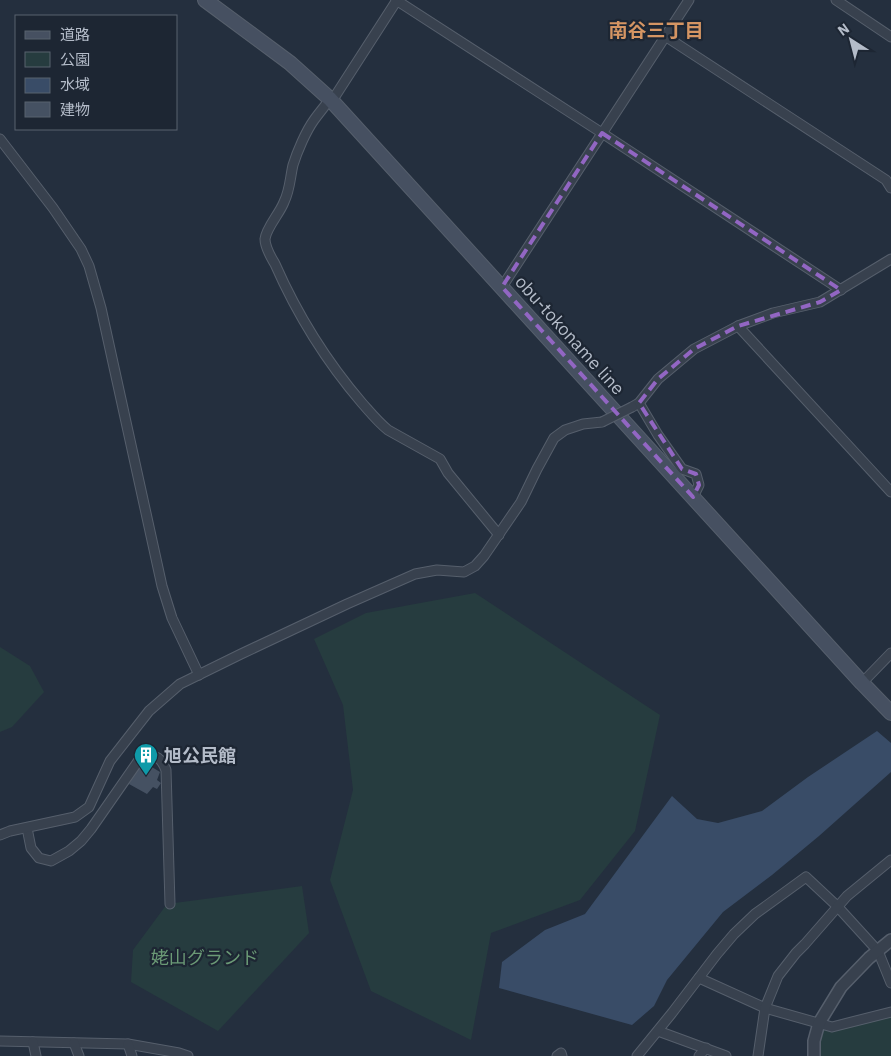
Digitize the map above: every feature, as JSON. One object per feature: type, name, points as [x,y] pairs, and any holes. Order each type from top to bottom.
[{"type":"main road","name":"obu-tokoname line","points":[[205,0],[290,63],[331,100],[891,713]]},
{"type":"street","points":[[499,535],[448,472],[440,459],[388,430],[346,384],[321,349],[286,289],[265,241],[289,191],[293,166],[313,121],[331,100],[396,0],[841,290]]},
{"type":"street","points":[[502,287],[689,0]]},
{"type":"street","points":[[836,0],[891,37]]},
{"type":"street","points":[[665,36],[886,180],[891,188]]},
{"type":"street","points":[[0,139],[4,149],[53,208],[81,249],[89,266],[101,308],[162,586],[172,618],[200,675]]},
{"type":"street","points":[[0,835],[75,817],[89,807],[110,761],[149,711],[180,684],[347,604],[415,574],[437,570],[464,572],[476,566],[521,502],[554,438],[565,430],[583,424],[602,422],[636,405],[658,379],[694,349],[738,326],[773,313],[820,302],[891,259]]},
{"type":"street","points":[[738,326],[891,492]]},
{"type":"street","points":[[636,405],[682,469],[696,474],[699,485],[693,497]]},
{"type":"street","points":[[862,683],[891,653]]},
{"type":"street","points":[[27,828],[31,848],[39,858],[51,861],[69,851],[81,841],[139,760],[148,755],[156,756],[166,770],[170,904]]},
{"type":"street","points":[[758,1056],[765,1008],[778,976],[837,906],[891,860]]},
{"type":"street","points":[[637,1056],[734,934],[755,914],[806,877],[837,906],[878,951],[891,984]]},
{"type":"street","points":[[814,1056],[814,1041],[819,1022],[841,987],[869,958],[891,940]]},
{"type":"street","points":[[699,978],[765,1008],[832,1027],[891,1012]]},
{"type":"street","points":[[658,1031],[726,1056]]},
{"type":"street","points":[[0,1041],[128,1044],[188,1056]]},
{"type":"street","points":[[33,1042],[36,1056]]},
{"type":"street","points":[[74,1043],[80,1056]]},
{"type":"street","points":[[128,1044],[132,1056]]},
{"type":"street","points":[[699,1056],[706,1048]]},
{"type":"street","points":[[557,1056],[561,1053],[562,1056]]},
{"type":"highlighted area","points":[[602,133],[841,290],[820,302],[738,326],[694,349],[658,379],[639,403],[682,469],[696,474],[699,485],[693,497],[502,287]]},
{"type":"green space","points":[[475,593],[660,715],[635,831],[580,900],[491,933],[471,1040],[371,991],[330,880],[353,790],[343,705],[314,639],[366,613]]},
{"type":"green space","points":[[0,647],[30,666],[44,692],[12,727],[0,732]]},
{"type":"green space","name":"姥山グランド","points":[[302,886],[309,933],[218,1031],[131,982],[133,950],[167,904]]},
{"type":"green space","points":[[891,1012],[891,1056],[814,1056],[819,1023],[832,1027]]},
{"type":"water","points":[[877,731],[891,743],[891,772],[819,836],[723,912],[667,980],[654,1006],[632,1025],[499,988],[502,962],[545,930],[585,914],[672,796],[697,819],[718,823],[762,811],[808,777]]},
{"type":"building","name":"旭公民館","points":[[142,761],[160,772],[157,780],[161,783],[157,789],[153,787],[147,794],[129,784]]},
{"type":"place","name":"旭公民館","points":[[146,776]]},
{"type":"district","name":"南谷三丁目","points":[[656,30]]}]
